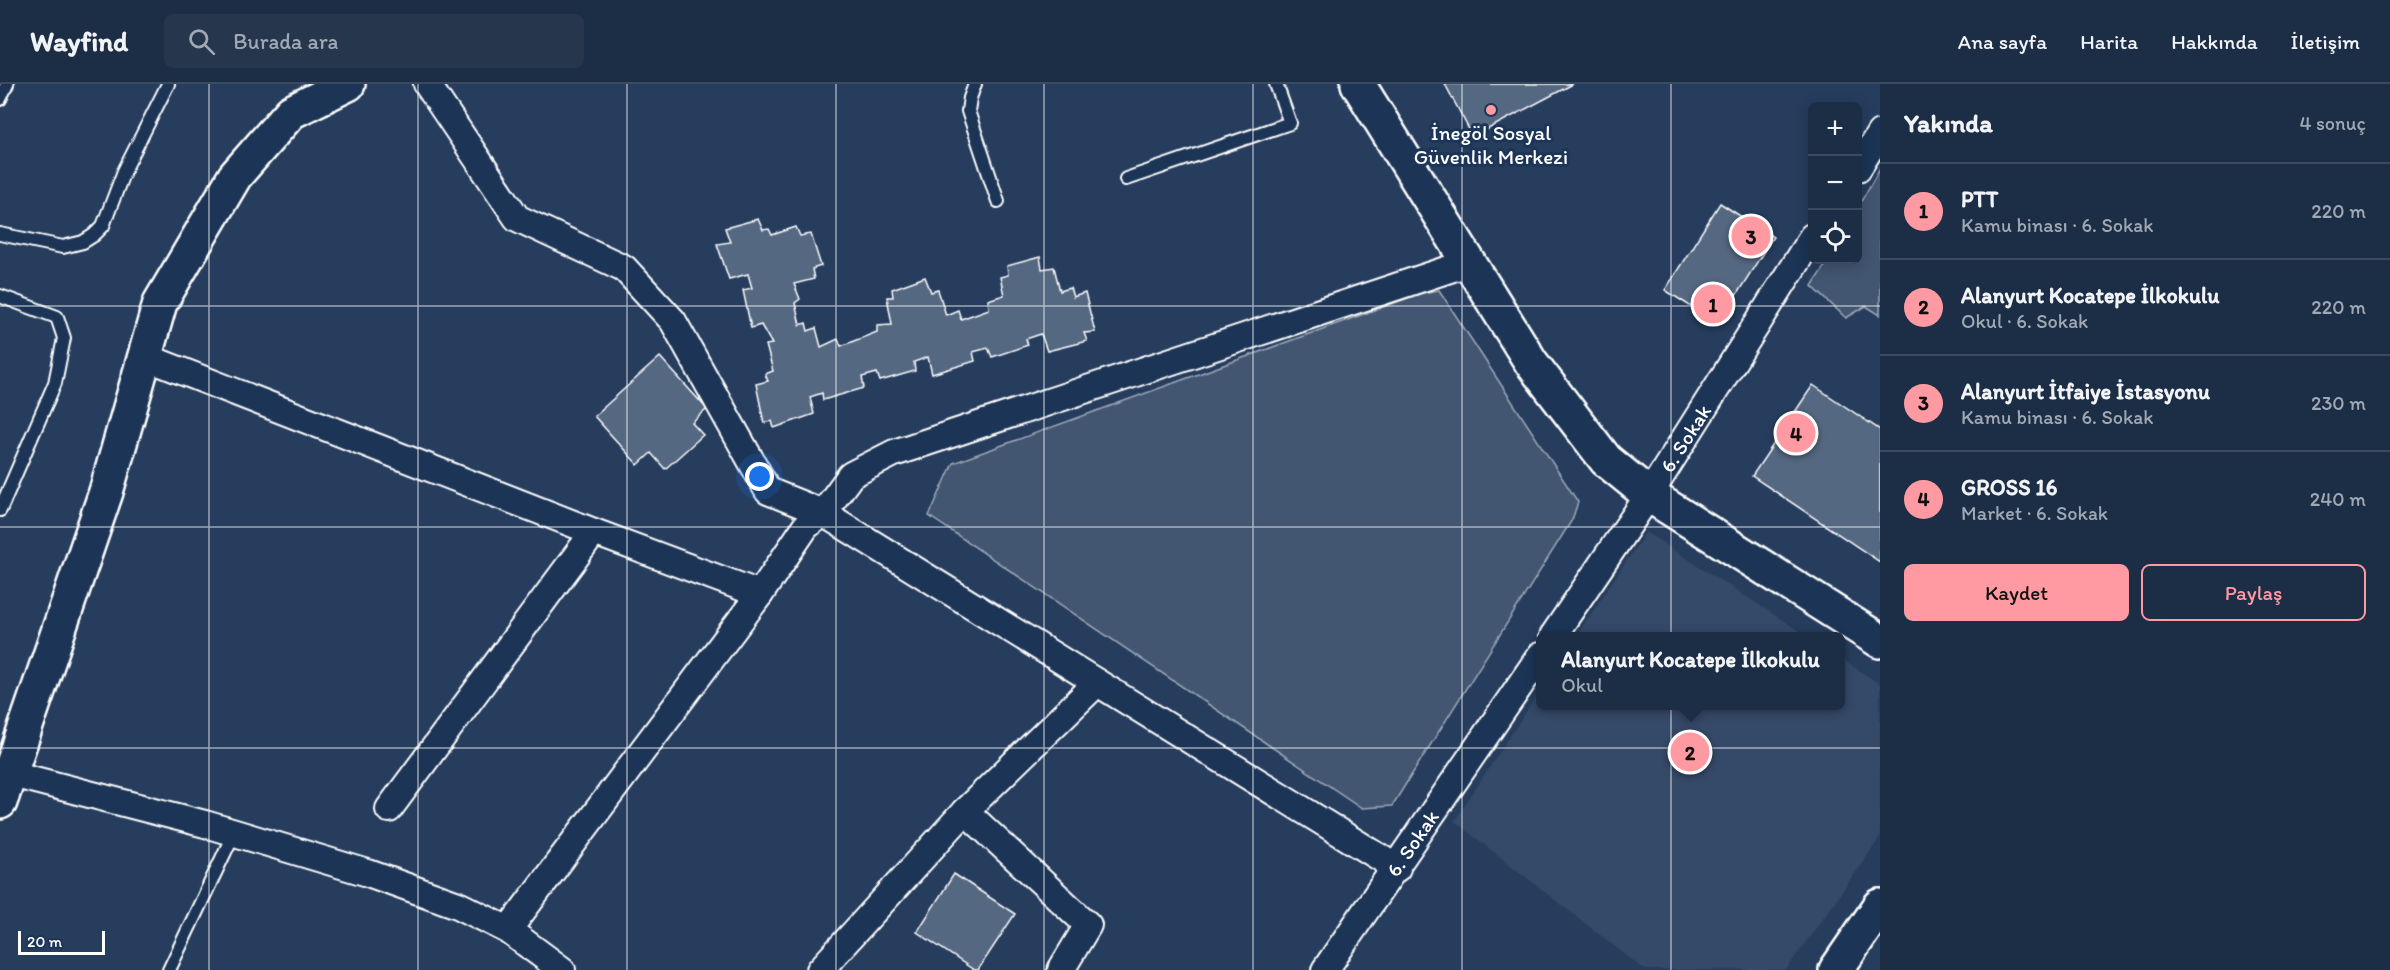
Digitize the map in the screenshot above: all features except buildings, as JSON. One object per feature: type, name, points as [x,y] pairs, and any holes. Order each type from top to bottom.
[{"type":"street","points":[[348,84],[291,112],[234,176],[160,303],[106,492],[4,782],[234,833],[368,873],[446,901],[508,930],[562,970]]},
{"type":"street","points":[[427,84],[517,218],[624,268],[673,321],[768,491],[823,513],[1397,868]]},
{"type":"street","points":[[1358,84],[1532,362],[1606,460],[1649,495],[1880,641]]},
{"type":"street","points":[[1862,161],[1880,134]]},
{"type":"street","name":"6. Sokak","points":[[1556,632],[1649,495],[1808,243]]},
{"type":"street","points":[[508,930],[760,594],[806,526],[823,513],[851,475],[894,453],[1471,262]]},
{"type":"street","points":[[143,356],[594,532],[760,594]]},
{"type":"street","points":[[389,809],[594,532]]},
{"type":"street","name":"6. Sokak","points":[[1325,970],[1536,662]]},
{"type":"street","points":[[822,969],[965,812],[1097,683]]},
{"type":"street","points":[[965,812],[1088,925],[1061,970]]},
{"type":"street","points":[[1836,970],[1880,906]]},
{"type":"lane","points":[[0,99],[7,84]]},
{"type":"lane","points":[[0,234],[63,247],[83,242],[94,235],[103,226],[124,171],[168,84]]},
{"type":"lane","points":[[975,84],[968,111],[998,201]]},
{"type":"lane","points":[[1126,179],[1290,123],[1276,84]]},
{"type":"lane","points":[[0,296],[57,317],[64,338],[54,383],[0,510]]},
{"type":"lane","points":[[169,970],[234,833]]},
{"type":"shaded area","points":[[1880,168],[1880,315],[1866,306],[1846,318],[1812,286],[1826,264],[1862,264],[1862,200]]},
{"type":"shaded area","points":[[1439,290],[1578,502],[1572,520],[1392,806],[1362,808],[929,516],[953,463],[1422,293]]},
{"type":"shaded area","points":[[1646,532],[1801,632],[1579,632]]},
{"type":"shaded area","points":[[1845,661],[1880,684],[1880,838],[1786,970],[1645,970],[1454,821],[1536,697],[1536,710],[1845,710]]},
{"type":"place","name":"İnegöl Sosyal Güvenlik Merkezi","points":[[1491,110]]},
{"type":"place","name":"Alanyurt İtfaiye İstasyonu","points":[[1751,236]]},
{"type":"place","name":"PTT","points":[[1713,304]]},
{"type":"place","name":"GROSS 16","points":[[1796,433]]},
{"type":"place","name":"Alanyurt Kocatepe İlkokulu","points":[[1690,752]]}]
